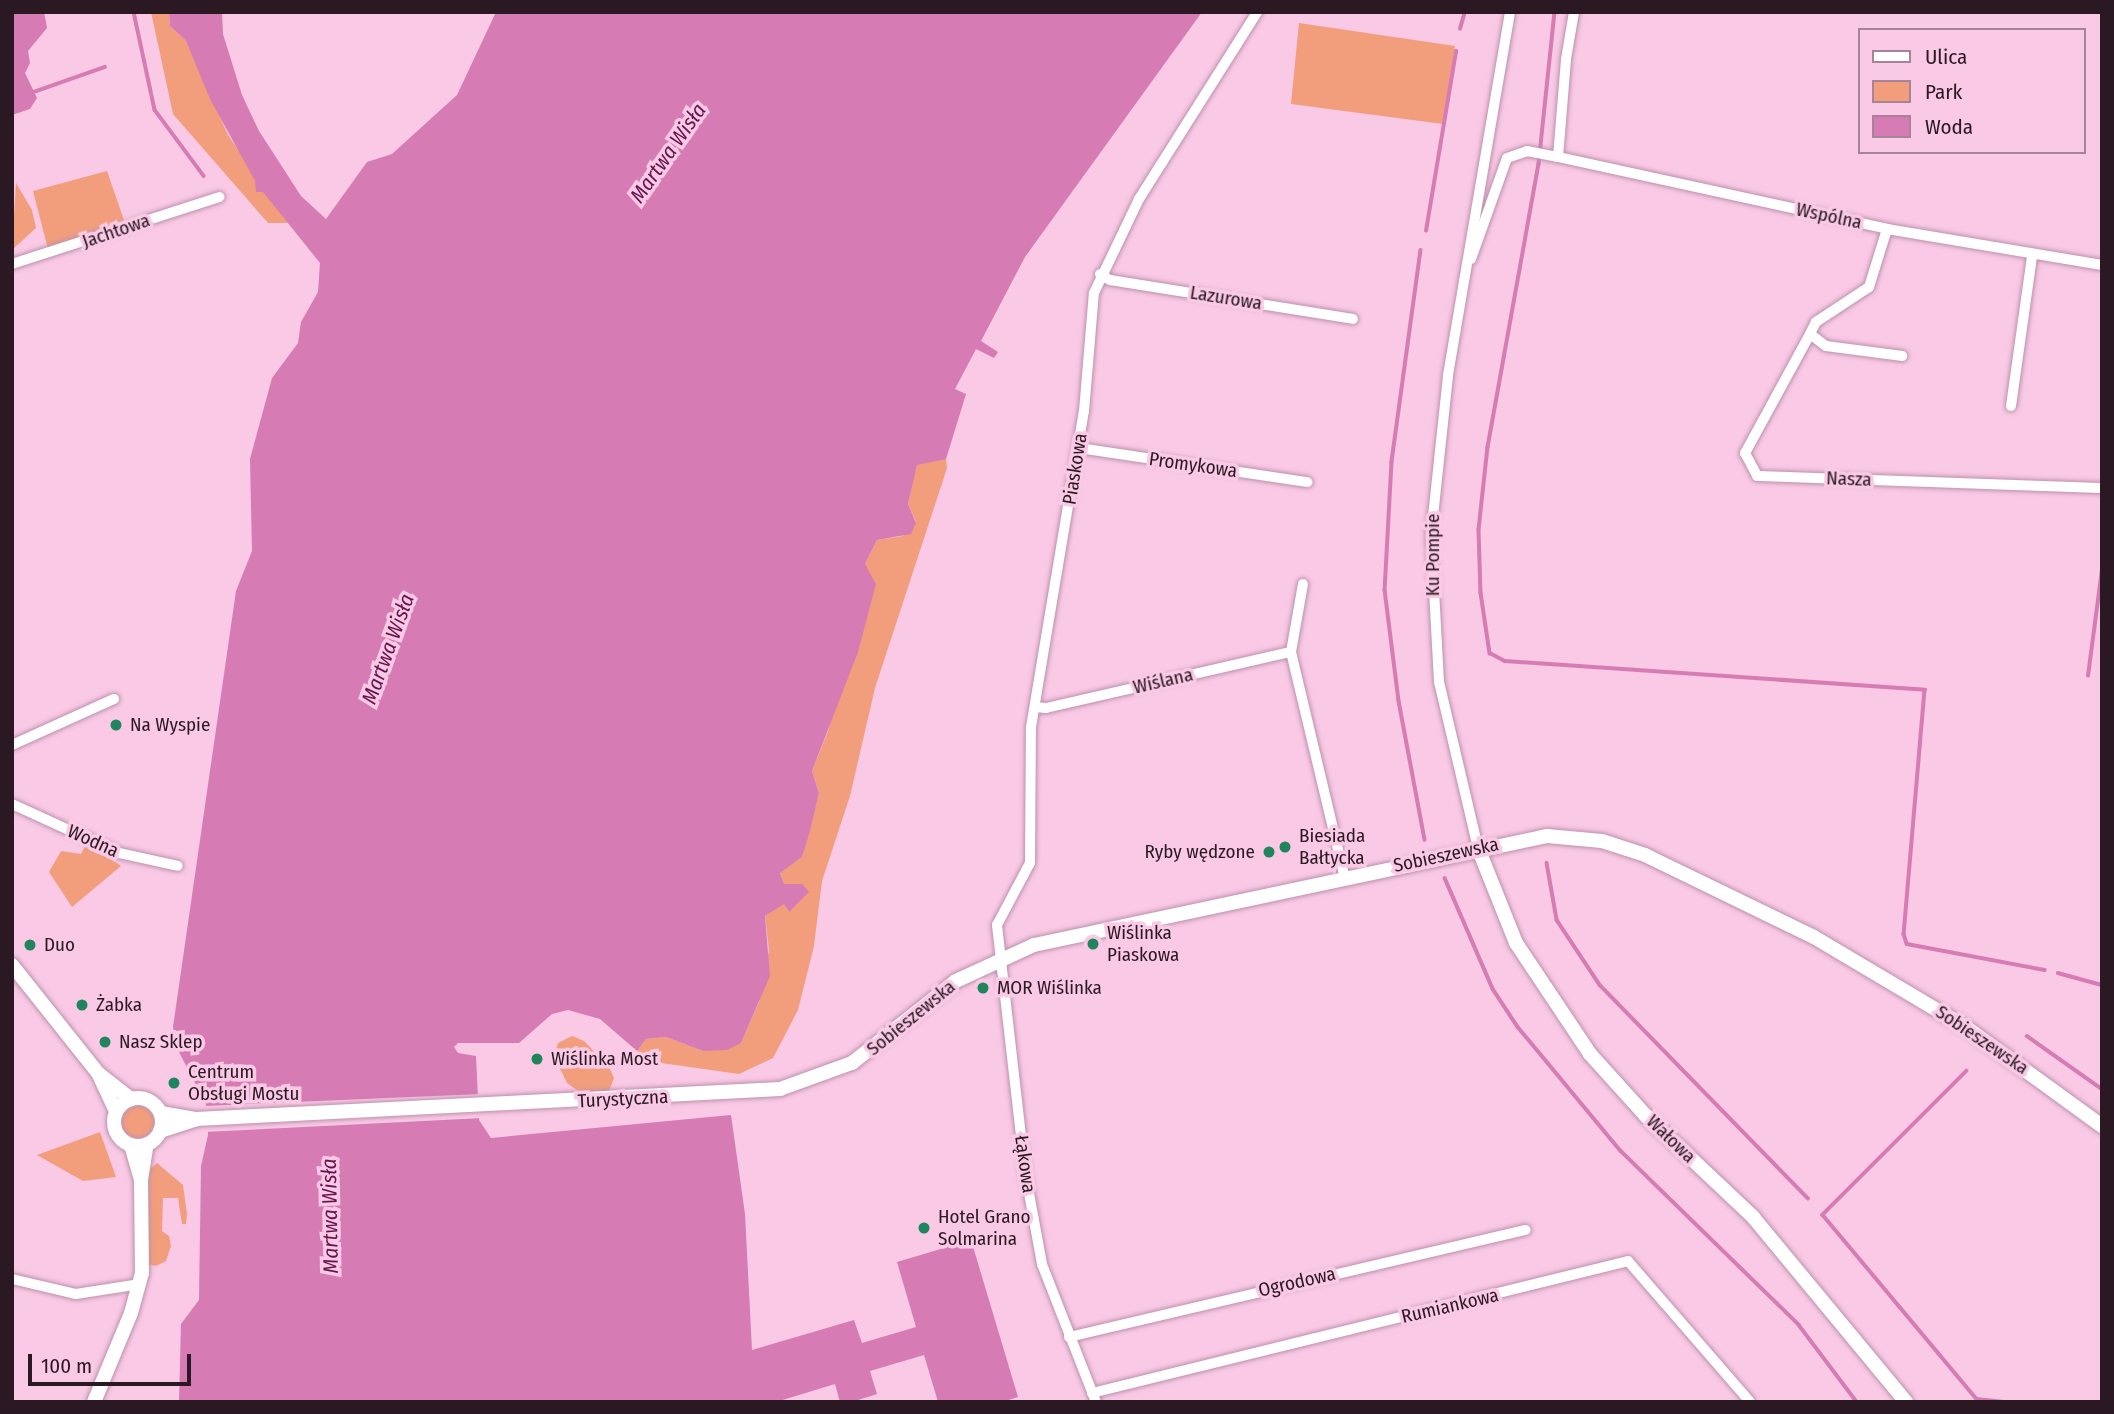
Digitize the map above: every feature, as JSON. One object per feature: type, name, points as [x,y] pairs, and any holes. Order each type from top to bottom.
[{"type":"main road","name":"Sobieszewska","points":[[762,1091],[806,1083],[852,1063],[942,991],[1000,958],[1064,937],[1522,839],[1569,837],[1645,855],[1758,908],[1888,979],[1994,1046],[2102,1126]]},
{"type":"main road","name":"Wałowa","points":[[1478,848],[1516,943],[1590,1054],[1646,1116],[1761,1226],[1906,1402]]},
{"type":"main road","points":[[12,965],[98,1073],[116,1111],[118,1135],[131,1145],[141,1180]]},
{"type":"main road","points":[[98,1073],[131,1099],[150,1101],[161,1114],[199,1119]]},
{"type":"main road","name":"Turystyczna","points":[[199,1119],[762,1091]]},
{"type":"main road","points":[[116,1111],[131,1099]]},
{"type":"main road","points":[[160,1130],[161,1114]]},
{"type":"main road","points":[[94,1402],[140,1284],[144,1239],[141,1180],[147,1144],[160,1130],[199,1119]]},
{"type":"main road","points":[[131,1145],[147,1144]]},
{"type":"street","name":"Piaskowa","points":[[1000,958],[999,917],[1030,863],[1035,707],[1079,448],[1087,335],[1100,274],[1139,199],[1257,12]]},
{"type":"street","name":"Ku Pompie","points":[[1478,848],[1439,681],[1432,576],[1434,484],[1467,260],[1510,12]]},
{"type":"street","points":[[1555,156],[1574,12]]},
{"type":"street","name":"Ku Pompie","points":[[1467,260],[1472,259],[1507,158],[1527,151],[1555,156]]},
{"type":"street","name":"Wspólna","points":[[1555,156],[1887,229],[2032,256],[2102,265]]},
{"type":"street","name":"Jachtowa","points":[[12,264],[219,197]]},
{"type":"street","name":"Nasza","points":[[1887,229],[1873,281],[1816,322],[1745,453],[1757,476],[2102,488]]},
{"type":"street","points":[[2011,406],[2032,256]]},
{"type":"street","name":"Lazurowa","points":[[1100,274],[1110,280],[1353,319]]},
{"type":"street","points":[[1810,334],[1826,346],[1902,356]]},
{"type":"street","name":"Promykowa","points":[[1079,448],[1307,482]]},
{"type":"street","points":[[1303,584],[1291,652],[1345,878]]},
{"type":"street","name":"Wiślana","points":[[1035,707],[1046,708],[1291,652]]},
{"type":"street","points":[[12,745],[114,699]]},
{"type":"street","name":"Wodna","points":[[12,804],[118,853],[178,866]]},
{"type":"street","name":"Łąkowa","points":[[1000,958],[1030,1202],[1042,1264],[1094,1397]]},
{"type":"street","name":"Ogrodowa","points":[[1069,1337],[1526,1230]]},
{"type":"street","name":"Rumiankowa","points":[[1094,1397],[1628,1261],[1750,1402]]},
{"type":"street","points":[[12,1279],[76,1293],[140,1284]]},
{"type":"green space","points":[[151,12],[169,12],[170,26],[186,41],[228,135],[288,223],[268,223],[173,114]]},
{"type":"green space","points":[[1299,23],[1455,46],[1443,124],[1291,104]]},
{"type":"green space","points":[[107,171],[126,226],[48,249],[33,191]]},
{"type":"green space","points":[[16,183],[32,210],[36,228],[12,250]]},
{"type":"green space","points":[[929,459],[946,459],[947,468],[875,688],[850,796],[822,881],[814,946],[798,1010],[773,1058],[739,1074],[654,1062],[637,1051],[646,1039],[666,1037],[703,1051],[741,1043],[759,1002],[769,950],[765,916],[784,903],[788,911],[801,884],[784,885],[780,872],[802,857],[819,793],[812,771],[828,731],[865,564],[877,540],[903,536],[916,522],[908,504],[917,465]]},
{"type":"green space","points":[[87,842],[121,866],[72,907],[49,872],[61,851],[81,854]]},
{"type":"green space","points":[[572,1036],[584,1041],[609,1067],[614,1078],[609,1091],[581,1093],[567,1083],[554,1056],[558,1043]]},
{"type":"green space","points":[[138,1106],[149,1111],[154,1122],[149,1133],[138,1138],[127,1133],[122,1122],[127,1111]]},
{"type":"green space","points":[[100,1132],[116,1177],[83,1181],[37,1155]]},
{"type":"green space","points":[[157,1163],[183,1185],[187,1214],[186,1224],[182,1224],[178,1198],[163,1198],[162,1231],[169,1236],[171,1246],[166,1261],[156,1266],[147,1264],[149,1170]]},
{"type":"water","points":[[12,12],[44,12],[47,28],[28,51],[30,63],[25,73],[37,98],[30,109],[12,115]]},
{"type":"water","name":"Martwa Wisła","points":[[169,12],[222,12],[223,34],[242,95],[259,131],[301,196],[326,219],[367,162],[392,154],[457,95],[496,12],[1202,12],[1025,257],[981,341],[998,352],[994,358],[976,349],[955,389],[966,394],[946,459],[917,465],[908,504],[916,523],[911,534],[877,540],[865,564],[876,584],[858,652],[812,771],[819,793],[810,831],[802,857],[780,873],[784,884],[802,884],[809,892],[789,912],[784,904],[765,916],[770,976],[741,1043],[727,1050],[703,1051],[666,1037],[646,1039],[637,1051],[600,1019],[568,1010],[552,1014],[519,1043],[458,1043],[454,1047],[458,1053],[476,1056],[479,1120],[491,1138],[731,1115],[745,1214],[752,1350],[854,1320],[862,1343],[916,1327],[897,1262],[971,1240],[1018,1397],[1002,1402],[938,1402],[924,1355],[870,1371],[877,1394],[852,1402],[840,1402],[835,1384],[776,1402],[179,1402],[181,1324],[199,1300],[201,1166],[208,1135],[206,1105],[177,1048],[173,1027],[236,591],[252,551],[250,459],[272,378],[298,343],[301,322],[318,292],[320,263],[263,192],[256,192],[255,181],[210,99],[186,41],[170,26]]},
{"type":"pier","points":[[482,1094],[483,1118],[204,1132],[203,1106]]},
{"type":"waterway","points":[[134,12],[155,110],[204,176]]},
{"type":"waterway","points":[[1460,29],[1465,12]]},
{"type":"waterway","points":[[1555,12],[1539,164],[1488,447],[1479,530],[1481,593],[1490,653],[1505,661],[1925,690],[1904,934],[1907,944],[2045,970]]},
{"type":"waterway","points":[[1426,231],[1456,51]]},
{"type":"waterway","points":[[34,92],[105,67]]},
{"type":"waterway","points":[[1421,250],[1392,462],[1385,590],[1399,701],[1425,840]]},
{"type":"waterway","points":[[2088,676],[2102,569]]},
{"type":"waterway","points":[[1547,863],[1557,920],[1600,985],[1808,1198]]},
{"type":"waterway","points":[[1445,878],[1493,989],[1518,1027],[1621,1151],[1799,1325],[1857,1402]]},
{"type":"waterway","points":[[2058,973],[2102,985]]},
{"type":"waterway","points":[[2027,1036],[2102,1089]]},
{"type":"waterway","points":[[1967,1071],[1823,1215],[1977,1399],[2004,1402]]},
{"type":"place","name":"Na Wyspie","points":[[116,725]]},
{"type":"place","name":"Biesiada Bałtycka","points":[[1285,847]]},
{"type":"place","name":"Ryby wędzone","points":[[1269,852]]},
{"type":"place","name":"Wiślinka Piaskowa","points":[[1093,944]]},
{"type":"place","name":"Duo","points":[[30,945]]},
{"type":"place","name":"MOR Wiślinka","points":[[983,988]]},
{"type":"place","name":"Żabka","points":[[82,1005]]},
{"type":"place","name":"Nasz Sklep","points":[[105,1042]]},
{"type":"place","name":"Wiślinka Most","points":[[537,1059]]},
{"type":"place","name":"Centrum Obsługi Mostu","points":[[174,1083]]},
{"type":"place","name":"Hotel Grano Solmarina","points":[[924,1228]]}]
